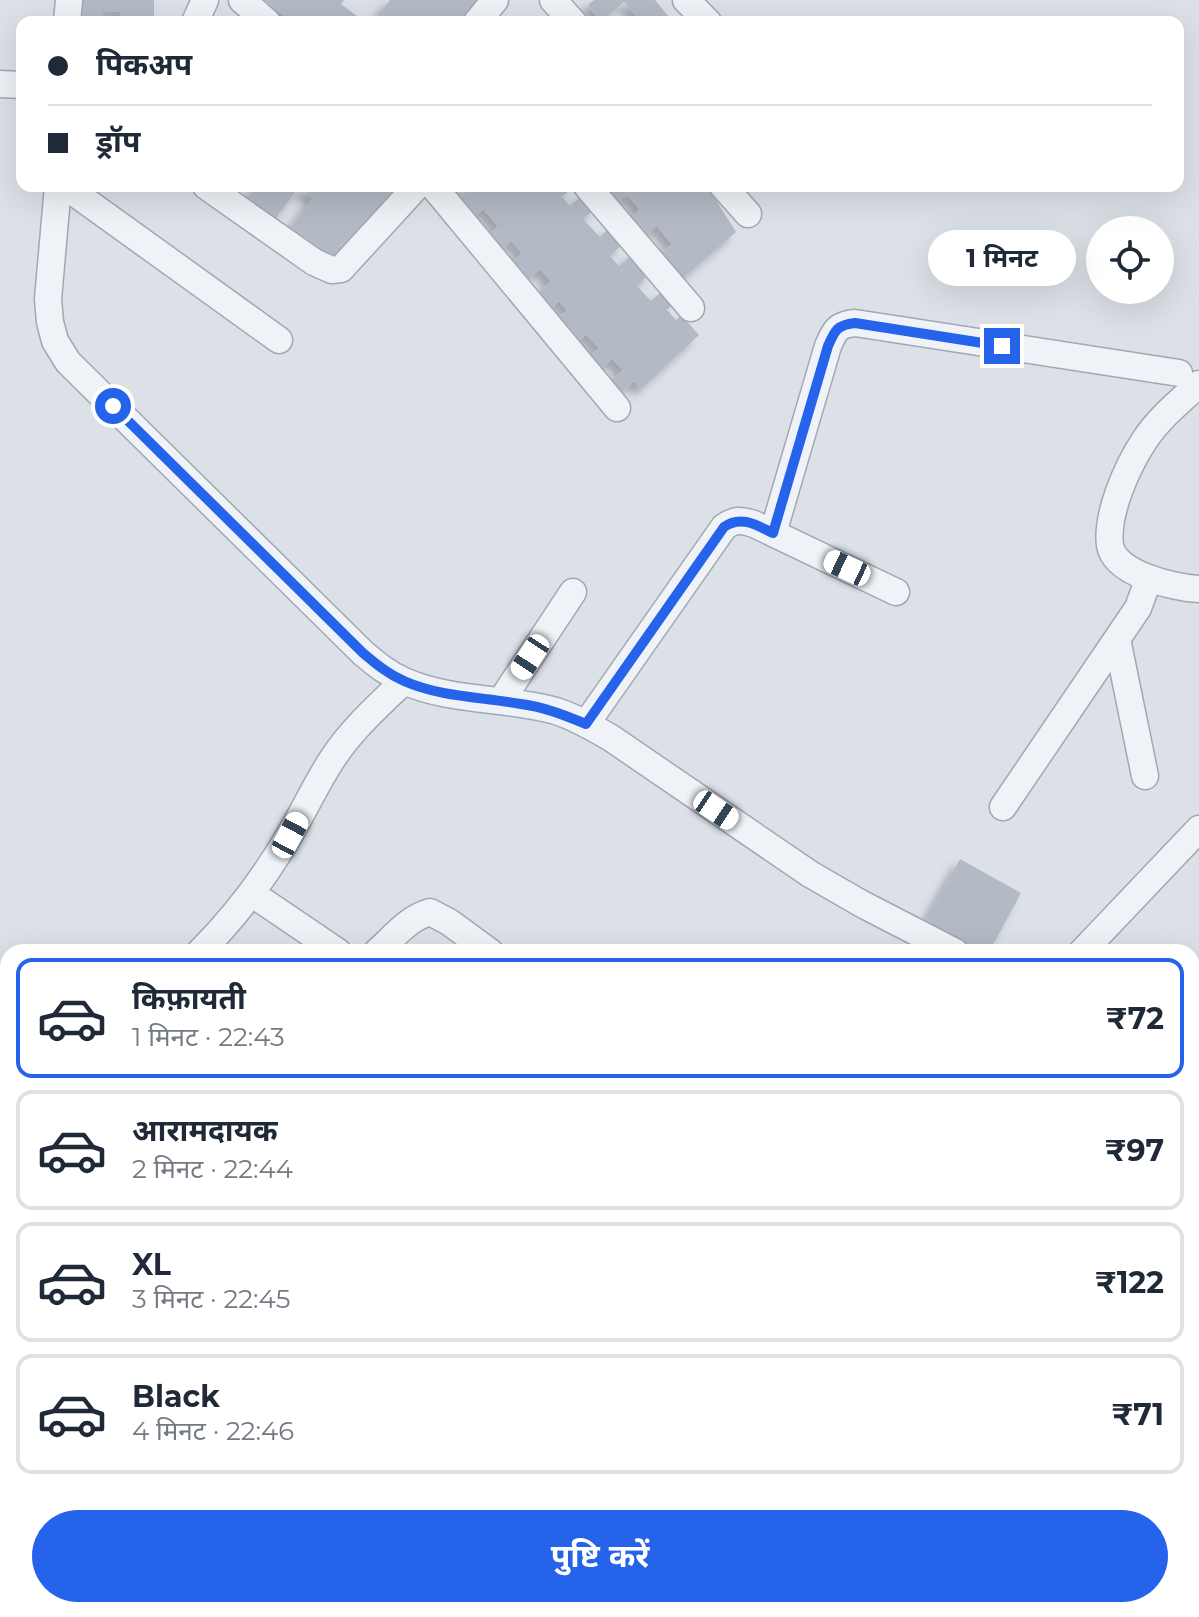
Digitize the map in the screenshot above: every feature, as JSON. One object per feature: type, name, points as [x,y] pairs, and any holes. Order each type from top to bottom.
[{"type":"street","points":[[242,0],[260,16]]},
{"type":"street","points":[[482,16],[495,0]]},
{"type":"street","points":[[553,0],[568,16]]},
{"type":"street","points":[[686,0],[702,16]]},
{"type":"street","points":[[57,192],[48,299],[55,341],[68,362],[363,653],[404,681],[434,691],[558,712],[586,724],[810,874],[940,944]]},
{"type":"street","points":[[73,192],[279,340]]},
{"type":"street","points":[[215,192],[314,262],[332,270],[341,269],[412,192]]},
{"type":"street","points":[[438,192],[617,408]]},
{"type":"street","points":[[592,192],[691,308]]},
{"type":"street","points":[[728,192],[748,214]]},
{"type":"street","points":[[773,533],[828,346],[835,331],[843,324],[855,323],[1189,378],[1143,441],[1118,491],[1112,514],[1110,547],[1119,561],[1132,571],[1199,589]]},
{"type":"street","points":[[586,724],[724,527],[732,521],[741,520],[773,533],[896,592]]},
{"type":"street","points":[[1003,807],[1138,608],[1149,578]]},
{"type":"street","points":[[501,701],[573,592]]},
{"type":"street","points":[[1117,639],[1145,776]]},
{"type":"street","points":[[208,944],[251,893],[290,835],[333,757],[404,681]]},
{"type":"street","points":[[1090,944],[1199,829]]},
{"type":"street","points":[[251,893],[326,944]]},
{"type":"street","points":[[386,944],[412,920],[430,912],[479,944]]},
{"type":"building","points":[[79,0],[154,0],[154,16],[120,16],[120,12],[103,12],[103,16],[78,16]]},
{"type":"building","points":[[264,0],[344,0],[341,4],[357,16],[285,16]]},
{"type":"building","points":[[390,0],[478,0],[466,16],[378,16]]},
{"type":"building","points":[[594,0],[655,0],[668,16],[636,16],[624,2],[608,16],[596,16],[588,5]]},
{"type":"building","points":[[252,192],[295,192],[273,222],[245,202]]},
{"type":"building","points":[[305,192],[393,192],[336,268],[287,232],[313,198]]},
{"type":"building","points":[[567,192],[562,197],[570,206],[583,194],[596,208],[583,219],[600,237],[610,227],[624,243],[610,256],[619,266],[635,252],[652,271],[637,286],[651,301],[662,291],[673,304],[667,310],[676,320],[681,315],[699,335],[641,389],[634,381],[622,392],[611,380],[623,370],[612,359],[597,374],[585,360],[599,348],[586,334],[575,344],[555,321],[567,310],[559,301],[547,312],[533,298],[551,281],[540,269],[525,283],[509,266],[522,253],[511,241],[499,253],[485,238],[498,226],[483,209],[468,223],[452,206],[465,193]]},
{"type":"building","points":[[599,192],[711,192],[736,232],[681,280],[654,259],[672,244],[657,226],[639,240],[624,223],[640,210],[627,194],[611,207]]},
{"type":"building","points":[[960,859],[1021,893],[993,944],[959,944],[924,924]]},
{"type":"route","points":[[113,406],[381,668],[404,681],[434,691],[523,704],[558,712],[586,724],[724,527],[732,521],[741,520],[773,533],[835,331],[843,324],[855,323],[1002,346]]}]
